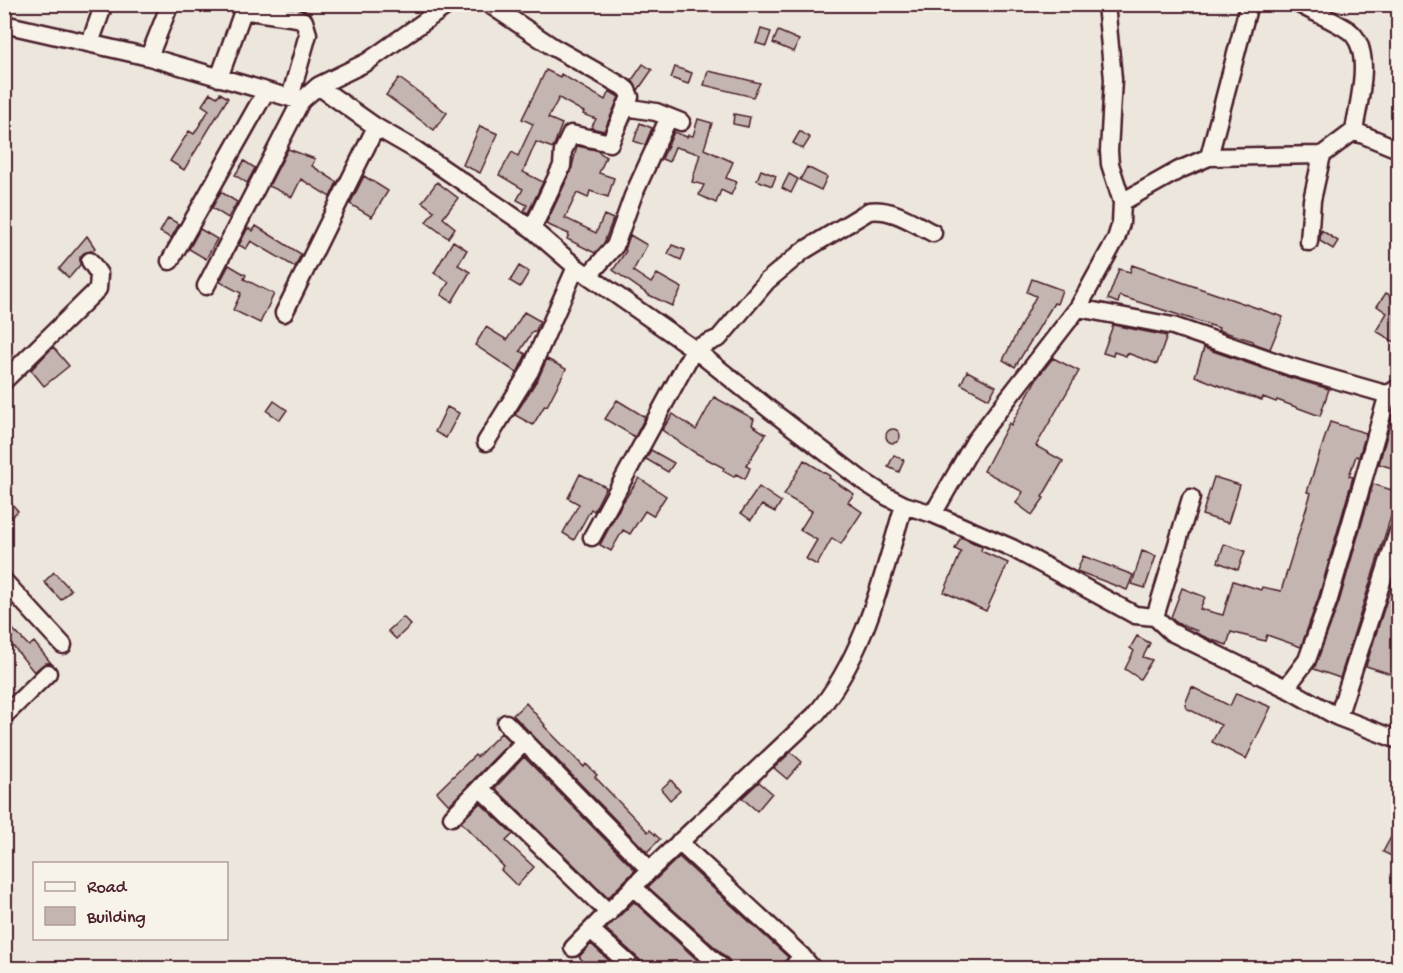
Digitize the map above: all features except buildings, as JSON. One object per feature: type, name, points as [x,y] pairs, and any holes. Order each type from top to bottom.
[{"type":"street","points":[[90,43],[104,4]]},
{"type":"street","points":[[149,57],[170,4]]},
{"type":"street","points":[[4,24],[149,57],[296,100],[318,86],[367,62],[449,4]]},
{"type":"street","points":[[489,4],[553,47],[622,86],[630,97],[610,143],[572,134],[563,151],[562,166],[532,229]]},
{"type":"street","points":[[933,514],[975,441],[1077,308],[1116,238],[1121,223],[1122,201],[1109,158],[1113,79],[1106,4]]},
{"type":"street","points":[[1209,157],[1249,4]]},
{"type":"street","points":[[1122,201],[1179,170],[1209,157],[1322,155],[1354,131],[1364,63],[1358,40],[1316,8],[1299,4]]},
{"type":"street","points":[[206,286],[296,100],[308,34],[304,21],[248,10],[242,14],[219,78]]},
{"type":"street","points":[[318,86],[376,127],[416,150],[532,229],[583,271],[694,349],[865,483],[904,505],[933,514],[1012,548],[1135,615],[1155,617],[1171,632],[1286,688],[1338,717],[1398,740]]},
{"type":"street","points":[[170,261],[266,91]]},
{"type":"street","points":[[486,442],[530,371],[583,271],[615,246],[633,196],[675,119],[656,112],[625,107]]},
{"type":"street","points":[[284,314],[376,127]]},
{"type":"street","points":[[1354,131],[1398,149]]},
{"type":"street","points":[[1309,242],[1312,200],[1322,155]]},
{"type":"street","points":[[592,537],[694,349],[719,338],[767,281],[803,251],[869,211],[891,212],[933,233]]},
{"type":"street","points":[[4,381],[99,289],[99,274],[90,261]]},
{"type":"street","points":[[1077,308],[1173,326],[1291,368],[1393,391],[1329,599],[1307,660],[1286,688]]},
{"type":"street","points":[[1155,617],[1191,498]]},
{"type":"street","points":[[573,948],[679,842],[815,715],[831,695],[868,624],[904,505]]},
{"type":"street","points":[[1338,717],[1398,532]]},
{"type":"street","points":[[4,581],[63,645]]},
{"type":"street","points":[[4,716],[48,673]]},
{"type":"street","points":[[506,723],[650,870]]},
{"type":"street","points":[[452,818],[525,741]]},
{"type":"street","points":[[480,788],[609,913]]},
{"type":"street","points":[[679,842],[802,965]]},
{"type":"street","points":[[633,887],[722,969]]},
{"type":"street","points":[[591,930],[633,969]]}]
